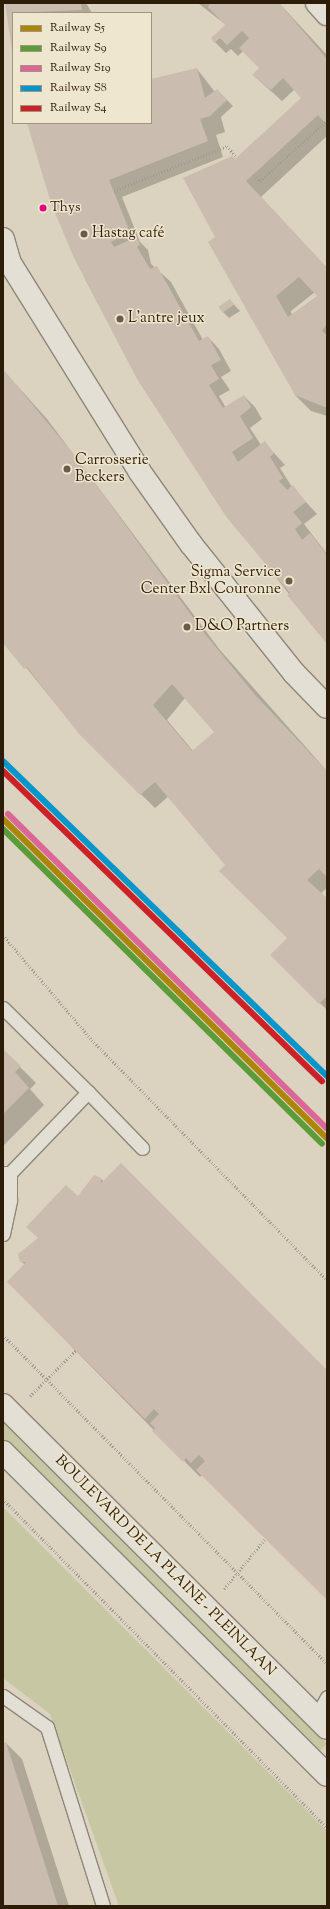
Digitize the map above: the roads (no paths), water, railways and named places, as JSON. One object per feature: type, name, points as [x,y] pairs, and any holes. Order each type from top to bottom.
[{"type":"main road","points":[[317,3],[327,14]]},
{"type":"main road","points":[[3,239],[6,261],[140,472],[191,544],[294,673],[327,707]]},
{"type":"main road","name":"BOULEVARD DE LA PLAINE - PLEINLAAN","points":[[3,1404],[321,1723]]},
{"type":"main road","points":[[3,1452],[327,1775]]},
{"type":"lane","points":[[3,1008],[142,1148]]},
{"type":"lane","points":[[3,1234],[10,1200],[7,1173],[88,1092]]},
{"type":"lane","points":[[3,1696],[47,1727],[103,1906]]},
{"type":"lane","points":[[321,1723],[327,1697]]},
{"type":"rail line","name":"S8","points":[[3,761],[327,1076]]},
{"type":"rail line","name":"S4","points":[[3,771],[322,1081]]},
{"type":"rail line","name":"S19","points":[[8,814],[327,1129]]},
{"type":"rail line","name":"S5","points":[[3,819],[327,1139]]},
{"type":"rail line","name":"S9","points":[[3,829],[322,1144]]},
{"type":"place","name":"Thys","points":[[43,208]]},
{"type":"place","name":"Hastag café","points":[[84,234]]},
{"type":"place","name":"L'antre jeux","points":[[120,319]]},
{"type":"place","name":"Carrosserie Beckers","points":[[67,469]]},
{"type":"place","name":"Sigma Service Center Bxl Couronne","points":[[289,581]]},
{"type":"place","name":"D&O Partners","points":[[187,627]]}]
